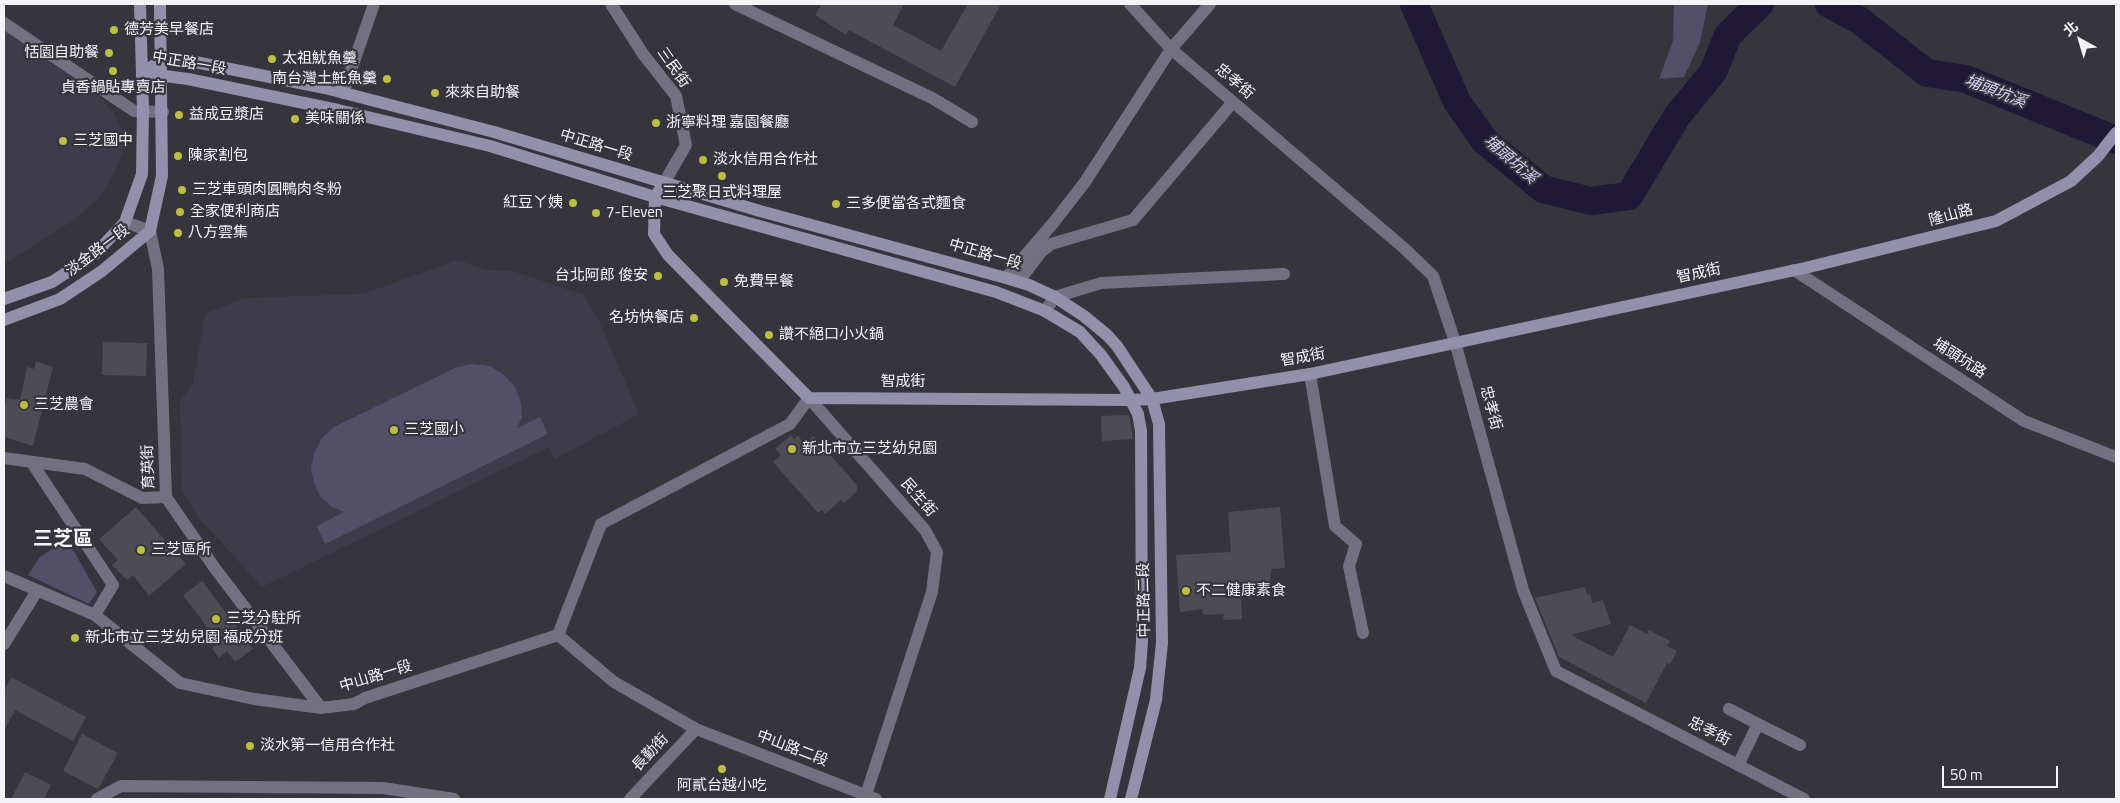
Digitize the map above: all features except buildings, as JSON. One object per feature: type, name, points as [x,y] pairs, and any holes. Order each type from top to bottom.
[{"type":"main road","name":"淡金路一段","points":[[4,298],[52,282],[95,254],[125,222],[142,174],[143,110],[140,4]]},
{"type":"main road","name":"淡金路一段","points":[[7,315],[60,299],[102,271],[150,231],[162,176],[163,112],[160,4]]},
{"type":"main road","name":"中正路一段","points":[[142,73],[162,60],[185,60],[343,94],[494,132],[760,211],[1019,281],[1055,297],[1108,335],[1152,399]]},
{"type":"main road","name":"中正路一段","points":[[142,73],[188,79],[338,110],[490,146],[655,197],[996,292],[1045,311],[1080,332],[1101,355],[1124,386],[1131,400]]},
{"type":"main road","name":"隆山路","points":[[1794,270],[1919,242],[1996,221],[2071,181],[2098,156],[2116,132]]},
{"type":"main road","points":[[655,197],[664,183]]},
{"type":"main road","name":"民生街","points":[[655,197],[654,234],[668,254],[809,398]]},
{"type":"main road","name":"智成街","points":[[809,398],[1152,399],[1310,374],[1794,270]]},
{"type":"main road","name":"中正路二段","points":[[1131,799],[1156,700],[1162,642],[1159,424],[1152,399]]},
{"type":"main road","name":"中正路二段","points":[[1110,799],[1140,668],[1142,642],[1141,431],[1138,414],[1131,400]]},
{"type":"street","points":[[343,94],[374,4]]},
{"type":"street","name":"三民街","points":[[611,4],[643,54],[676,96],[686,145],[664,183]]},
{"type":"street","points":[[735,4],[932,98],[972,122]]},
{"type":"street","name":"忠孝街","points":[[1130,4],[1171,49],[1405,249],[1433,276],[1455,342],[1523,590],[1556,671],[1804,799]]},
{"type":"street","points":[[1006,278],[1085,182],[1171,49],[1210,4]]},
{"type":"street","points":[[4,23],[134,111],[163,112]]},
{"type":"street","points":[[1019,281],[1041,252],[1051,244],[1133,220],[1233,102]]},
{"type":"street","points":[[125,222],[150,231]]},
{"type":"street","name":"育英街","points":[[150,231],[158,270],[166,497],[214,567],[321,708]]},
{"type":"street","name":"埔頭坑路","points":[[1794,270],[2024,421],[2116,457]]},
{"type":"street","points":[[1045,311],[1055,297],[1101,283],[1284,274]]},
{"type":"street","points":[[1310,374],[1335,526],[1356,544],[1349,566],[1363,632]]},
{"type":"street","points":[[696,729],[614,682],[558,635],[601,524],[790,424],[809,398]]},
{"type":"street","name":"民生街","points":[[809,398],[925,530],[937,552],[932,592],[871,797]]},
{"type":"street","points":[[4,458],[85,469],[142,498],[166,497]]},
{"type":"street","points":[[32,462],[112,585],[96,615]]},
{"type":"street","name":"中山路一段","points":[[4,576],[96,615],[180,683],[254,699],[321,708],[354,704],[365,698],[558,635]]},
{"type":"street","points":[[4,644],[37,591]]},
{"type":"street","points":[[1729,709],[1800,745]]},
{"type":"street","points":[[1738,765],[1758,724]]},
{"type":"street","name":"中山路二段","points":[[696,729],[871,797]]},
{"type":"street","name":"長勤街","points":[[630,799],[696,729]]},
{"type":"street","points":[[97,799],[121,786],[383,788],[454,799]]},
{"type":"shaded area","points":[[1674,4],[1708,4],[1700,42],[1684,77],[1659,79],[1673,41]]},
{"type":"shaded area","name":"三芝國中","points":[[4,30],[99,96],[115,115],[122,132],[123,151],[115,172],[99,199],[71,222],[4,264]]},
{"type":"shaded area","name":"三芝國小","points":[[458,260],[486,270],[512,271],[584,295],[598,319],[639,414],[555,459],[549,447],[262,587],[198,517],[182,491],[180,401],[193,384],[205,314],[244,298],[363,294]]},
{"type":"shaded area","points":[[473,364],[490,366],[504,375],[515,387],[521,403],[522,417],[517,428],[540,417],[548,434],[325,544],[317,526],[344,512],[332,507],[320,496],[314,483],[311,469],[314,454],[321,439],[334,427],[457,367]]},
{"type":"shaded area","points":[[67,539],[97,592],[89,604],[28,575],[40,557]]},
{"type":"waterway","name":"埔頭坑溪","points":[[1414,4],[1457,102],[1485,141],[1543,189],[1591,201],[1629,196],[1677,116],[1713,72],[1728,35],[1760,4]]},
{"type":"waterway","name":"埔頭坑溪","points":[[1829,4],[1859,20],[1927,73],[1966,79],[2116,140]]},
{"type":"place","name":"德芳美早餐店","points":[[114,30]]},
{"type":"place","name":"恬園自助餐","points":[[109,53]]},
{"type":"place","name":"太祖魷魚羹","points":[[272,59]]},
{"type":"place","name":"貞香鍋貼專賣店","points":[[113,71]]},
{"type":"place","name":"南台灣土魠魚羹","points":[[387,79]]},
{"type":"place","name":"來來自助餐","points":[[435,93]]},
{"type":"place","name":"益成豆漿店","points":[[179,115]]},
{"type":"place","name":"美味關係","points":[[295,119]]},
{"type":"place","name":"浙寧料理 嘉園餐廳","points":[[656,123]]},
{"type":"place","name":"三芝國中","points":[[63,141]]},
{"type":"place","name":"陳家割包","points":[[178,156]]},
{"type":"place","name":"淡水信用合作社","points":[[703,160]]},
{"type":"place","name":"三芝聚日式料理屋","points":[[722,176]]},
{"type":"place","name":"三芝車頭肉圓鴨肉冬粉","points":[[182,190]]},
{"type":"place","name":"紅豆ㄚ姨","points":[[573,203]]},
{"type":"place","name":"三多便當各式麵食","points":[[836,204]]},
{"type":"place","name":"全家便利商店","points":[[180,212]]},
{"type":"place","name":"7-Eleven","points":[[596,213]]},
{"type":"place","name":"八方雲集","points":[[178,233]]},
{"type":"place","name":"台北阿郎 俊安","points":[[658,276]]},
{"type":"place","name":"免費早餐","points":[[724,282]]},
{"type":"place","name":"名坊快餐店","points":[[694,318]]},
{"type":"place","name":"讚不絕口小火鍋","points":[[769,335]]},
{"type":"place","name":"三芝農會","points":[[24,405]]},
{"type":"place","name":"三芝國小","points":[[394,430]]},
{"type":"place","name":"新北市立三芝幼兒園","points":[[792,449]]},
{"type":"place","name":"三芝區所","points":[[141,550]]},
{"type":"place","name":"不二健康素食","points":[[1186,591]]},
{"type":"place","name":"三芝分駐所","points":[[216,619]]},
{"type":"place","name":"新北市立三芝幼兒園 福成分班","points":[[75,638]]},
{"type":"place","name":"淡水第一信用合作社","points":[[250,746]]},
{"type":"place","name":"阿貳台越小吃","points":[[722,769]]},
{"type":"district","name":"三芝區","points":[[63,540]]}]
